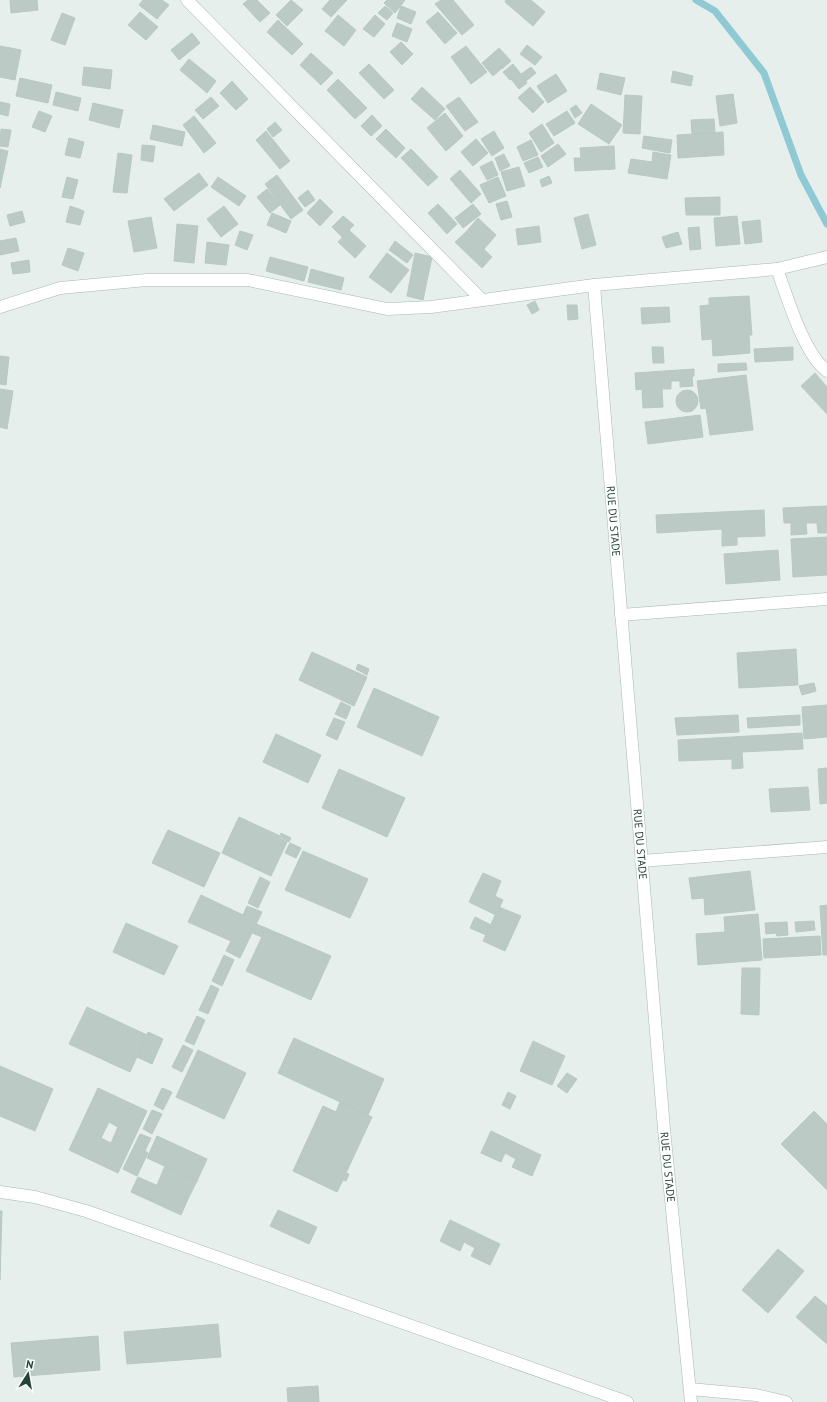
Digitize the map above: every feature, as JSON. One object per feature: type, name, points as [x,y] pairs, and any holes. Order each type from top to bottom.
[{"type":"street","points":[[186,0],[482,300]]},
{"type":"street","points":[[0,307],[60,288],[147,280],[248,280],[387,309],[431,307],[594,285],[777,269],[827,257]]},
{"type":"street","points":[[777,269],[803,337],[821,366],[827,371]]},
{"type":"street","name":"RUE DU STADE","points":[[594,285],[664,1129],[691,1402]]},
{"type":"street","points":[[621,615],[827,599]]},
{"type":"street","points":[[642,861],[827,847]]},
{"type":"street","points":[[0,1192],[35,1196],[86,1211],[627,1402]]},
{"type":"street","points":[[690,1389],[756,1395],[786,1402]]},
{"type":"building","points":[[10,0],[37,0],[38,10],[11,13]]},
{"type":"building","points":[[143,0],[162,0],[169,5],[157,19],[139,5]]},
{"type":"building","points":[[248,0],[257,0],[270,13],[260,22],[243,4]]},
{"type":"building","points":[[291,0],[303,10],[287,26],[276,15]]},
{"type":"building","points":[[330,0],[347,0],[331,17],[322,9]]},
{"type":"building","points":[[387,0],[405,0],[395,13],[384,3]]},
{"type":"building","points":[[441,0],[453,0],[474,25],[462,35],[435,4]]},
{"type":"building","points":[[506,0],[531,0],[545,12],[533,26],[505,2]]},
{"type":"building","points":[[385,6],[393,13],[387,20],[378,13]]},
{"type":"building","points":[[401,6],[416,12],[411,24],[397,18]]},
{"type":"building","points":[[140,12],[158,27],[146,40],[128,25]]},
{"type":"building","points":[[438,12],[457,33],[445,44],[426,22]]},
{"type":"building","points":[[62,13],[75,18],[65,45],[51,40]]},
{"type":"building","points":[[338,15],[356,30],[344,46],[325,31]]},
{"type":"building","points":[[375,15],[385,24],[374,37],[363,29]]},
{"type":"building","points":[[278,20],[303,44],[292,55],[267,32]]},
{"type":"building","points":[[397,23],[412,29],[407,42],[392,36]]},
{"type":"building","points":[[192,33],[200,43],[179,60],[171,50]]},
{"type":"building","points":[[401,42],[413,54],[402,65],[390,52]]},
{"type":"building","points":[[527,45],[542,57],[535,65],[520,54]]},
{"type":"building","points":[[0,46],[21,50],[15,80],[0,77]]},
{"type":"building","points":[[466,46],[487,72],[471,84],[451,57]]},
{"type":"building","points":[[499,48],[511,61],[502,69],[490,56]]},
{"type":"building","points":[[311,53],[333,73],[321,85],[300,65]]},
{"type":"building","points":[[490,56],[502,68],[493,76],[482,63]]},
{"type":"building","points":[[189,59],[216,81],[207,93],[180,70]]},
{"type":"building","points":[[369,64],[394,90],[384,99],[359,73]]},
{"type":"building","points":[[513,64],[520,73],[510,80],[503,72]]},
{"type":"building","points":[[84,67],[112,70],[110,89],[82,85]]},
{"type":"building","points":[[531,67],[536,73],[526,81],[521,74]]},
{"type":"building","points":[[673,71],[693,76],[691,86],[671,82]]},
{"type":"building","points":[[520,73],[527,83],[519,89],[511,79]]},
{"type":"building","points":[[600,73],[625,78],[621,95],[597,89]]},
{"type":"building","points":[[556,74],[567,91],[548,103],[537,86]]},
{"type":"building","points":[[20,78],[52,85],[48,103],[16,96]]},
{"type":"building","points":[[338,79],[367,108],[355,119],[327,90]]},
{"type":"building","points":[[232,81],[248,99],[236,110],[220,93]]},
{"type":"building","points":[[422,87],[445,109],[435,120],[411,99]]},
{"type":"building","points":[[530,87],[544,102],[533,113],[518,98]]},
{"type":"building","points":[[56,92],[81,98],[78,111],[53,105]]},
{"type":"building","points":[[733,94],[737,123],[720,126],[716,96]]},
{"type":"building","points":[[625,95],[642,96],[640,134],[623,133]]},
{"type":"building","points":[[211,97],[219,106],[203,119],[195,110]]},
{"type":"building","points":[[459,97],[478,122],[465,131],[446,106]]},
{"type":"building","points":[[0,102],[10,104],[8,116],[0,114]]},
{"type":"building","points":[[93,103],[123,110],[119,128],[89,120]]},
{"type":"building","points":[[591,104],[622,125],[609,144],[578,124]]},
{"type":"building","points":[[576,105],[582,113],[575,118],[570,109]]},
{"type":"building","points":[[39,111],[52,116],[45,132],[32,127]]},
{"type":"building","points":[[567,111],[575,123],[554,136],[546,124]]},
{"type":"building","points":[[445,113],[463,136],[446,151],[427,128]]},
{"type":"building","points":[[372,115],[382,126],[371,136],[361,126]]},
{"type":"building","points":[[194,116],[216,143],[204,153],[183,125]]},
{"type":"building","points":[[714,119],[715,133],[692,134],[691,120]]},
{"type":"building","points":[[275,122],[282,130],[273,137],[267,129]]},
{"type":"building","points":[[542,124],[554,143],[541,152],[529,133]]},
{"type":"building","points":[[153,125],[185,132],[182,146],[150,139]]},
{"type":"building","points":[[1,129],[11,130],[8,147],[0,146]]},
{"type":"building","points":[[386,129],[405,148],[396,158],[376,139]]},
{"type":"building","points":[[266,131],[290,161],[280,169],[256,140]]},
{"type":"building","points":[[494,131],[504,148],[492,156],[481,139]]},
{"type":"building","points":[[723,132],[724,155],[678,158],[677,135]]},
{"type":"building","points":[[644,136],[672,140],[670,153],[642,148]]},
{"type":"building","points":[[69,138],[84,142],[80,158],[65,155]]},
{"type":"building","points":[[476,139],[488,153],[473,166],[461,152]]},
{"type":"building","points":[[531,140],[538,155],[523,161],[517,147]]},
{"type":"building","points":[[558,144],[566,154],[548,167],[541,156]]},
{"type":"building","points":[[142,145],[155,146],[153,162],[141,160]]},
{"type":"building","points":[[614,146],[615,169],[575,171],[574,158],[581,158],[580,148]]},
{"type":"building","points":[[0,149],[8,151],[0,188]]},
{"type":"building","points":[[411,149],[438,177],[428,186],[401,158]]},
{"type":"building","points":[[653,152],[671,155],[667,179],[628,173],[631,159],[652,162]]},
{"type":"building","points":[[118,153],[132,155],[127,193],[113,192]]},
{"type":"building","points":[[504,154],[510,166],[500,171],[495,158]]},
{"type":"building","points":[[538,157],[543,167],[529,173],[524,163]]},
{"type":"building","points":[[492,161],[498,175],[487,180],[480,167]]},
{"type":"building","points":[[519,167],[525,186],[507,191],[501,172]]},
{"type":"building","points":[[460,170],[481,194],[471,203],[450,179]]},
{"type":"building","points":[[199,173],[208,185],[174,211],[164,199]]},
{"type":"building","points":[[277,175],[303,210],[291,219],[265,184]]},
{"type":"building","points":[[549,176],[552,183],[542,187],[540,180]]},
{"type":"building","points":[[67,177],[78,180],[73,199],[62,197]]},
{"type":"building","points":[[218,177],[246,196],[239,206],[211,187]]},
{"type":"building","points":[[498,177],[506,196],[489,203],[480,185]]},
{"type":"building","points":[[267,189],[280,205],[270,213],[257,197]]},
{"type":"building","points":[[308,190],[315,200],[305,207],[298,198]]},
{"type":"building","points":[[720,197],[720,215],[686,215],[685,198]]},
{"type":"building","points":[[320,199],[333,212],[320,226],[307,213]]},
{"type":"building","points":[[507,201],[512,217],[501,220],[496,204]]},
{"type":"building","points":[[438,204],[457,224],[447,234],[428,213]]},
{"type":"building","points":[[473,204],[481,214],[463,228],[455,218]]},
{"type":"building","points":[[70,206],[84,211],[80,225],[66,222]]},
{"type":"building","points":[[224,206],[238,224],[221,237],[207,219]]},
{"type":"building","points":[[22,211],[25,222],[10,226],[7,215]]},
{"type":"building","points":[[272,213],[291,221],[286,233],[267,225]]},
{"type":"building","points":[[588,214],[596,245],[582,249],[574,218]]},
{"type":"building","points":[[343,216],[354,225],[342,237],[332,227]]},
{"type":"building","points":[[737,216],[740,244],[716,246],[714,218]]},
{"type":"building","points":[[151,217],[157,248],[134,252],[128,221]]},
{"type":"building","points":[[478,218],[496,235],[484,249],[466,232]]},
{"type":"building","points":[[760,220],[762,242],[745,244],[742,222]]},
{"type":"building","points":[[177,224],[198,226],[194,263],[174,261]]},
{"type":"building","points":[[539,226],[541,242],[518,245],[516,229]]},
{"type":"building","points":[[699,227],[701,249],[690,250],[688,228]]},
{"type":"building","points":[[349,230],[366,246],[355,258],[338,242]]},
{"type":"building","points":[[240,231],[253,235],[247,250],[235,245]]},
{"type":"building","points":[[466,232],[492,257],[482,268],[455,242]]},
{"type":"building","points":[[678,232],[682,244],[666,248],[662,237]]},
{"type":"building","points":[[16,238],[19,251],[0,255],[0,241]]},
{"type":"building","points":[[395,241],[413,255],[407,263],[389,250]]},
{"type":"building","points":[[207,242],[229,245],[226,265],[205,263]]},
{"type":"building","points":[[68,248],[84,253],[78,271],[62,265]]},
{"type":"building","points":[[387,253],[409,270],[391,293],[369,277]]},
{"type":"building","points":[[415,253],[432,257],[423,300],[407,296]]},
{"type":"building","points":[[270,257],[308,267],[304,281],[266,271]]},
{"type":"building","points":[[29,260],[30,272],[13,274],[11,263]]},
{"type":"building","points":[[311,269],[344,278],[341,290],[308,282]]},
{"type":"building","points":[[749,296],[752,335],[749,335],[750,353],[713,356],[712,339],[702,340],[700,306],[709,305],[709,298]]},
{"type":"building","points":[[535,301],[539,310],[532,314],[527,305]]},
{"type":"building","points":[[567,305],[577,305],[578,319],[568,320]]},
{"type":"building","points":[[669,307],[670,322],[642,324],[641,308]]},
{"type":"building","points":[[652,347],[663,347],[664,363],[653,363]]},
{"type":"building","points":[[793,347],[793,360],[755,362],[754,349]]},
{"type":"building","points":[[0,356],[9,357],[6,385],[0,384]]},
{"type":"building","points":[[746,363],[747,370],[718,372],[718,364]]},
{"type":"building","points":[[694,369],[694,376],[692,377],[693,386],[680,387],[680,381],[671,381],[671,389],[662,389],[663,407],[643,408],[642,389],[636,390],[635,373]]},
{"type":"building","points":[[815,373],[827,387],[827,414],[801,386]]},
{"type":"building","points":[[746,375],[753,430],[710,435],[706,408],[701,409],[697,381]]},
{"type":"building","points":[[0,389],[13,391],[7,429],[0,427]]},
{"type":"building","points":[[687,390],[695,393],[698,401],[695,409],[687,412],[679,409],[676,401],[679,393]]},
{"type":"building","points":[[700,415],[703,437],[648,444],[645,422]]},
{"type":"building","points":[[827,506],[827,533],[818,533],[817,523],[806,523],[807,534],[791,535],[791,523],[784,523],[783,508]]},
{"type":"building","points":[[764,510],[765,536],[737,537],[737,545],[722,546],[722,529],[657,533],[656,515]]},
{"type":"building","points":[[827,537],[827,575],[793,577],[791,539]]},
{"type":"building","points":[[778,550],[780,580],[726,584],[724,554]]},
{"type":"building","points":[[796,649],[798,685],[739,688],[737,653]]},
{"type":"building","points":[[312,652],[367,677],[354,706],[299,680]]},
{"type":"building","points":[[358,664],[369,669],[367,675],[356,669]]},
{"type":"building","points":[[814,683],[816,691],[802,695],[799,686]]},
{"type":"building","points":[[374,688],[439,717],[422,756],[357,727]]},
{"type":"building","points":[[341,702],[351,707],[346,719],[335,714]]},
{"type":"building","points":[[827,705],[827,737],[804,739],[802,707]]},
{"type":"building","points":[[738,715],[739,732],[677,735],[675,718]]},
{"type":"building","points":[[800,715],[800,725],[748,728],[747,718]]},
{"type":"building","points":[[334,718],[345,722],[337,740],[326,735]]},
{"type":"building","points":[[802,733],[803,749],[742,752],[743,768],[732,769],[732,759],[679,761],[678,740]]},
{"type":"building","points":[[276,734],[321,755],[308,783],[263,762]]},
{"type":"building","points":[[827,768],[827,803],[820,804],[818,769]]},
{"type":"building","points":[[339,769],[405,798],[387,837],[322,808]]},
{"type":"building","points":[[808,787],[810,810],[771,812],[769,789]]},
{"type":"building","points":[[239,817],[280,836],[279,838],[287,842],[271,876],[222,853]]},
{"type":"building","points":[[168,830],[220,853],[204,887],[152,863]]},
{"type":"building","points":[[281,833],[291,838],[289,842],[280,837]]},
{"type":"building","points":[[290,843],[301,848],[296,858],[285,853]]},
{"type":"building","points":[[303,851],[368,879],[350,918],[285,890]]},
{"type":"building","points":[[750,871],[755,910],[705,915],[704,898],[692,899],[689,878]]},
{"type":"building","points":[[483,873],[501,881],[495,896],[476,887]]},
{"type":"building","points":[[260,877],[270,882],[258,908],[248,903]]},
{"type":"building","points":[[476,887],[503,900],[496,915],[469,902]]},
{"type":"building","points":[[201,895],[243,915],[247,906],[262,912],[240,958],[226,951],[231,941],[188,922]]},
{"type":"building","points":[[827,905],[827,955],[823,955],[820,906]]},
{"type":"building","points":[[499,907],[521,916],[505,951],[483,941]]},
{"type":"building","points":[[758,914],[762,960],[698,965],[696,934],[725,932],[724,917]]},
{"type":"building","points":[[475,917],[491,925],[486,935],[470,928]]},
{"type":"building","points":[[814,921],[815,930],[796,932],[795,922]]},
{"type":"building","points":[[787,922],[788,935],[777,936],[776,933],[766,934],[765,923]]},
{"type":"building","points":[[126,923],[178,946],[164,975],[113,952]]},
{"type":"building","points":[[256,924],[266,928],[262,937],[252,933]]},
{"type":"building","points":[[266,928],[331,956],[311,1000],[246,971]]},
{"type":"building","points":[[820,936],[821,955],[764,958],[763,939]]},
{"type":"building","points":[[224,955],[234,960],[222,986],[212,981]]},
{"type":"building","points":[[742,968],[760,968],[759,1015],[741,1014]]},
{"type":"building","points":[[211,985],[219,989],[208,1014],[199,1010]]},
{"type":"building","points":[[87,1007],[147,1035],[130,1072],[69,1044]]},
{"type":"building","points":[[197,1016],[205,1020],[194,1045],[185,1041]]},
{"type":"building","points":[[148,1032],[163,1039],[152,1064],[137,1057]]},
{"type":"building","points":[[294,1038],[384,1079],[368,1115],[278,1073]]},
{"type":"building","points":[[533,1041],[565,1056],[552,1085],[520,1071]]},
{"type":"building","points":[[183,1045],[193,1050],[182,1072],[172,1067]]},
{"type":"building","points":[[198,1050],[246,1073],[224,1119],[176,1097]]},
{"type":"building","points":[[0,1066],[53,1089],[35,1131],[0,1116]]},
{"type":"building","points":[[567,1073],[577,1079],[567,1093],[557,1086]]},
{"type":"building","points":[[98,1088],[147,1111],[118,1173],[69,1150]],"holes":[[[109,1122],[118,1127],[111,1143],[101,1138]]]},
{"type":"building","points":[[162,1088],[172,1092],[163,1110],[154,1105]]},
{"type":"building","points":[[508,1092],[516,1096],[510,1109],[502,1105]]},
{"type":"building","points":[[340,1102],[372,1117],[346,1173],[349,1174],[346,1181],[343,1180],[337,1192],[293,1171],[323,1106],[336,1112]]},
{"type":"building","points":[[152,1110],[162,1114],[152,1134],[143,1129]]},
{"type":"building","points":[[814,1111],[827,1124],[827,1190],[781,1144]]},
{"type":"building","points":[[491,1131],[541,1155],[532,1176],[512,1167],[516,1159],[505,1153],[501,1162],[481,1153]]},
{"type":"building","points":[[140,1134],[151,1138],[145,1151],[148,1153],[137,1176],[123,1169]]},
{"type":"building","points":[[157,1136],[207,1159],[197,1181],[147,1158]]},
{"type":"building","points":[[165,1166],[197,1181],[188,1199],[157,1185]]},
{"type":"building","points":[[138,1177],[188,1199],[181,1215],[131,1192]]},
{"type":"building","points":[[278,1210],[317,1227],[309,1244],[270,1226]]},
{"type":"building","points":[[0,1211],[2,1211],[0,1280]]},
{"type":"building","points":[[450,1220],[500,1244],[490,1265],[471,1256],[475,1248],[464,1242],[460,1251],[440,1241]]},
{"type":"building","points":[[778,1249],[804,1271],[768,1313],[742,1290]]},
{"type":"building","points":[[815,1296],[827,1306],[827,1344],[796,1317]]},
{"type":"building","points":[[218,1324],[221,1357],[127,1364],[124,1332]]},
{"type":"building","points":[[98,1336],[100,1370],[14,1377],[11,1343]]},
{"type":"building","points":[[318,1386],[319,1402],[288,1402],[287,1388]]},
{"type":"waterway","points":[[696,0],[715,11],[764,73],[801,175],[827,224]]}]
